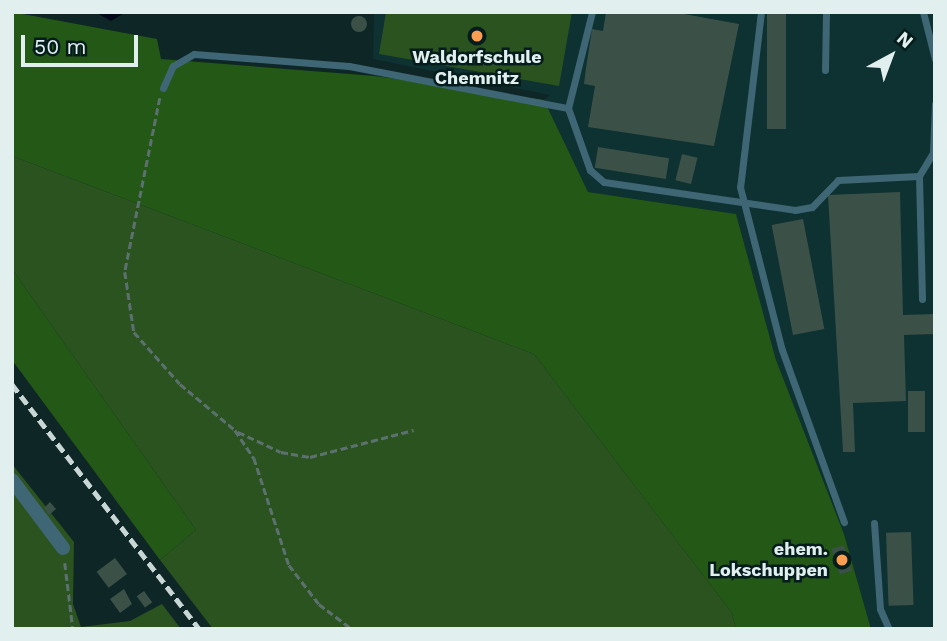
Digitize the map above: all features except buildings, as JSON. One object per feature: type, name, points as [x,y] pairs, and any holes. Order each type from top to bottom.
[{"type":"street","points":[[12,480],[63,548]]},
{"type":"lane","points":[[592,12],[568,108],[597,179],[795,210],[812,206],[838,180],[919,176]]},
{"type":"lane","points":[[761,12],[739,156],[743,203],[782,349],[844,522]]},
{"type":"lane","points":[[825,70],[826,12]]},
{"type":"lane","points":[[923,12],[935,59]]},
{"type":"lane","points":[[163,88],[173,66],[194,54],[349,65],[568,108]]},
{"type":"lane","points":[[922,299],[919,176],[933,153],[935,104]]},
{"type":"lane","points":[[874,523],[880,609],[889,629]]},
{"type":"path","points":[[163,88],[143,161],[125,302],[134,332],[180,384],[235,430],[281,452],[310,457],[414,430]]},
{"type":"path","points":[[235,430],[254,458],[289,565],[319,604],[352,629]]},
{"type":"path","points":[[63,548],[73,629]]},
{"type":"shaded area","points":[[95,12],[126,12],[111,21]]},
{"type":"shaded area","points":[[374,12],[935,12],[935,629],[871,629],[844,534],[776,360],[736,214],[588,192],[544,100],[550,95],[373,59]]},
{"type":"green space","points":[[12,12],[157,39],[161,59],[375,76],[544,100],[588,192],[736,214],[776,360],[844,534],[871,629],[736,629],[732,613],[534,354],[12,156]]},
{"type":"green space","name":"Waldorfschule Chemnitz","points":[[386,12],[572,12],[559,86],[379,54]]},
{"type":"green space","points":[[12,156],[534,354],[732,613],[736,629],[213,629],[160,560],[196,530],[12,269]]},
{"type":"green space","points":[[12,269],[196,530],[160,560],[12,360]]},
{"type":"green space","points":[[12,464],[74,542],[73,604],[81,627],[130,621],[162,604],[181,629],[12,629]]},
{"type":"railway","points":[[12,384],[199,629]]},
{"type":"place","name":"Waldorfschule Chemnitz","points":[[477,36]]},
{"type":"place","name":"ehem. Lokschuppen","points":[[842,560]]}]
